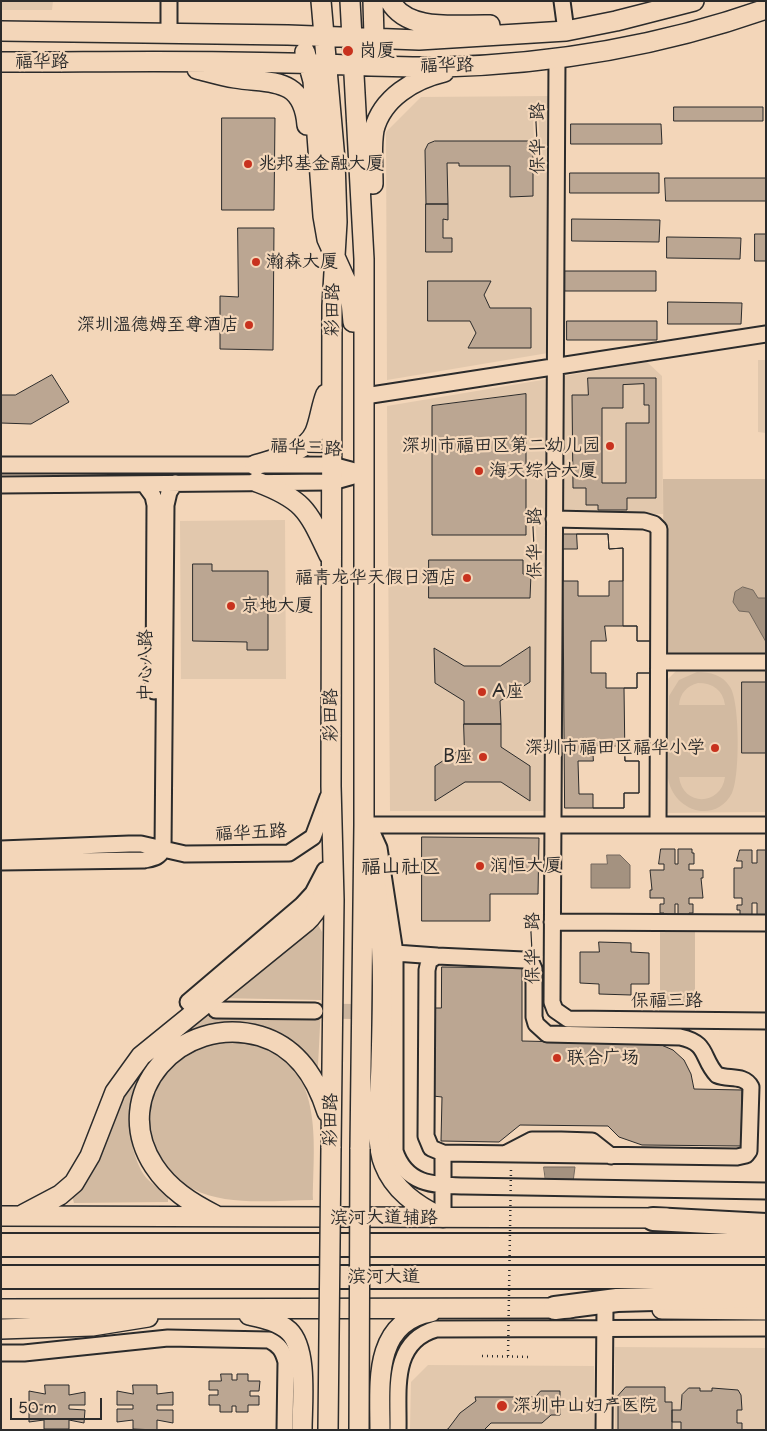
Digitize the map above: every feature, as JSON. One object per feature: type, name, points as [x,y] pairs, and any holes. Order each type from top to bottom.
[{"type":"highway","points":[[653,1219],[766,1225]]},
{"type":"highway","name":"滨河大道","points":[[1,1245],[766,1245]]},
{"type":"highway","name":"滨河大道","points":[[1,1277],[766,1277]]},
{"type":"highway","points":[[555,1308],[574,1304],[617,1300],[766,1296]]},
{"type":"main road","name":"彩田路","points":[[321,1],[324,37],[318,63],[336,195],[332,306],[331,786],[334,900],[328,1430]]},
{"type":"main road","name":"彩田路","points":[[350,1],[363,229],[365,377],[364,825],[359,1430]]},
{"type":"main road","points":[[373,1],[374,38],[382,54],[398,66]]},
{"type":"main road","points":[[390,1],[397,12],[406,19],[421,24],[492,25],[530,34]]},
{"type":"main road","name":"福华路","points":[[1,31],[419,40],[566,31],[616,22],[694,1]]},
{"type":"main road","name":"福华路","points":[[1,62],[318,63],[468,66],[599,54],[658,41],[766,9]]},
{"type":"main road","points":[[296,36],[318,63]]},
{"type":"main road","points":[[176,62],[228,77],[273,81],[291,90],[300,100],[306,122],[312,211],[332,306]]},
{"type":"main road","points":[[363,229],[372,184],[374,132],[378,119],[387,105],[412,84],[434,74],[468,66]]},
{"type":"main road","points":[[335,258],[350,290],[357,357],[365,377]]},
{"type":"main road","points":[[331,560],[313,520],[304,507],[256,473],[294,452],[309,440],[314,432],[332,379]]},
{"type":"main road","points":[[364,825],[373,873],[384,965],[380,1129],[383,1162],[389,1176],[412,1202],[443,1219]]},
{"type":"main road","points":[[21,1216],[60,1195],[74,1183],[90,1156],[115,1092],[141,1056],[314,914],[324,894],[333,856]]},
{"type":"main road","points":[[218,1217],[177,1192],[153,1165],[141,1131],[141,1112],[150,1080],[161,1063],[172,1052],[189,1041],[208,1034],[239,1032],[270,1039],[288,1050],[312,1076],[321,1092],[331,1125]]},
{"type":"main road","name":"滨河大道辅路","points":[[1,1216],[653,1219],[766,1214]]},
{"type":"main road","points":[[223,1308],[273,1322],[289,1331],[295,1339],[301,1366],[302,1430]]},
{"type":"main road","points":[[380,1430],[382,1364],[387,1346],[396,1331],[412,1318],[425,1313],[467,1308]]},
{"type":"main road","points":[[1,1309],[605,1308],[766,1310]]},
{"type":"main road","points":[[9,1329],[121,1322],[178,1309]]},
{"type":"street","points":[[169,1],[169,34]]},
{"type":"street","points":[[562,1],[566,31]]},
{"type":"street","name":"保华一路","points":[[557,59],[552,1002],[554,1010],[568,1019]]},
{"type":"street","points":[[365,396],[766,334]]},
{"type":"street","name":"福华三路","points":[[1,465],[256,473],[364,473]]},
{"type":"street","name":"福华三路","points":[[1,485],[145,485],[256,473]]},
{"type":"street","name":"中心八路","points":[[163,849],[166,505],[169,492],[174,483]]},
{"type":"street","name":"中心八路","points":[[141,844],[148,841],[152,836],[153,816],[155,505],[153,496],[145,485]]},
{"type":"street","points":[[554,519],[644,521],[654,524],[659,529],[658,825]]},
{"type":"street","points":[[660,662],[766,662]]},
{"type":"street","name":"福华五路","points":[[1,849],[141,844],[185,854],[289,853],[313,837],[325,811],[331,786]]},
{"type":"street","points":[[364,825],[766,825]]},
{"type":"street","points":[[364,825],[370,828],[379,848],[395,953],[391,1012],[395,1151],[401,1164],[412,1177],[424,1183],[443,1185],[536,1189],[766,1191]]},
{"type":"street","points":[[1,862],[144,860],[160,855],[163,849]]},
{"type":"street","points":[[189,1003],[302,905],[313,893],[333,856]]},
{"type":"street","points":[[552,922],[766,923]]},
{"type":"street","points":[[395,953],[428,958],[528,961],[534,969],[534,1017],[536,1024],[546,1034],[691,1039],[706,1052],[717,1075],[739,1078],[749,1083],[751,1087],[751,1146],[746,1155],[737,1157],[611,1156],[502,1161],[443,1154],[432,1148],[426,1136],[428,958]]},
{"type":"street","points":[[216,1010],[315,1012]]},
{"type":"street","name":"保福三路","points":[[568,1019],[766,1021]]},
{"type":"street","points":[[443,1154],[443,1219]]},
{"type":"street","points":[[604,1430],[605,1308]]},
{"type":"street","points":[[398,1430],[401,1361],[412,1342],[428,1331],[453,1327],[766,1328]]},
{"type":"street","points":[[1,1353],[24,1353],[168,1338],[269,1340],[278,1344],[284,1352],[286,1362],[285,1430]]},
{"type":"path","points":[[502,1161],[511,1168],[508,1356]]},
{"type":"path","points":[[482,1356],[532,1357]]},
{"type":"shaded area","points":[[1,1],[53,1],[52,10],[1,10]]},
{"type":"shaded area","points":[[550,96],[548,353],[387,380],[386,132],[421,97]]},
{"type":"shaded area","points":[[758,360],[766,360],[766,433],[758,432]]},
{"type":"shaded area","name":"深圳市福田区第二幼儿园","points":[[647,362],[662,376],[663,514],[558,515],[558,377]]},
{"type":"shaded area","points":[[548,379],[545,811],[390,811],[387,406]]},
{"type":"shaded area","points":[[663,479],[766,479],[766,655],[664,655]]},
{"type":"shaded area","name":"京地大厦","points":[[285,520],[286,679],[181,679],[180,521]]},
{"type":"shaded area","points":[[743,587],[753,590],[758,598],[766,598],[766,642],[749,612],[739,611],[733,602],[735,592]]},
{"type":"shaded area","name":"深圳市福田区福华小学","points":[[766,669],[766,812],[665,813],[664,683],[677,670]]},
{"type":"shaded area","points":[[697,672],[711,674],[724,680],[730,687],[733,695],[736,707],[738,740],[735,785],[725,803],[716,809],[696,810],[686,806],[671,789],[668,778],[669,696],[679,680]],"holes":[[[698,683],[708,684],[720,691],[725,705],[679,705],[685,691]],[[679,777],[725,777],[722,787],[717,793],[710,798],[702,799],[694,798],[687,794],[682,787]]]},
{"type":"shaded area","points":[[607,855],[620,855],[630,865],[630,888],[591,888],[591,864],[607,864]]},
{"type":"shaded area","points":[[317,923],[322,932],[321,1000],[215,998]]},
{"type":"shaded area","points":[[660,928],[695,928],[695,1005],[660,1005]]},
{"type":"shaded area","points":[[209,1003],[321,1006],[318,1066],[315,1068],[275,1035],[253,1024],[242,1022],[219,1023],[177,1039],[140,1082],[132,1099],[130,1109],[130,1133],[139,1166],[149,1181],[168,1194],[168,1202],[74,1203],[72,1196],[91,1174],[113,1112],[135,1073]]},
{"type":"shaded area","points":[[238,1038],[271,1050],[288,1062],[300,1078],[308,1096],[312,1116],[314,1138],[313,1200],[252,1201],[207,1195],[189,1187],[177,1178],[165,1164],[157,1150],[152,1137],[150,1110],[159,1085],[167,1073],[185,1052],[194,1045]]},
{"type":"shaded area","points":[[544,1167],[575,1167],[573,1182],[546,1182]]},
{"type":"shaded area","points":[[615,1347],[766,1348],[766,1430],[615,1430]]},
{"type":"shaded area","name":"深圳中山妇产医院","points":[[428,1365],[594,1366],[594,1430],[410,1430],[411,1382]]},
{"type":"building","points":[[674,107],[763,107],[763,121],[674,121]]},
{"type":"building","name":"兆邦基金融大厦","points":[[222,118],[275,118],[274,210],[222,210]]},
{"type":"building","points":[[571,124],[661,124],[662,144],[571,144]]},
{"type":"building","points":[[435,141],[533,141],[533,196],[510,197],[510,166],[459,166],[459,163],[447,163],[448,204],[426,204],[425,150],[428,144]]},
{"type":"building","points":[[570,173],[659,173],[659,193],[570,193]]},
{"type":"building","points":[[665,178],[766,178],[766,201],[666,201]]},
{"type":"building","points":[[426,204],[448,204],[448,220],[443,219],[443,238],[452,238],[452,252],[426,252]]},
{"type":"building","points":[[572,219],[660,220],[659,242],[572,241]]},
{"type":"building","name":"瀚森大厦","points":[[238,228],[274,228],[273,350],[220,349],[220,296],[238,297]]},
{"type":"building","points":[[755,234],[766,234],[766,261],[755,261]]},
{"type":"building","points":[[667,237],[741,238],[740,259],[667,258]]},
{"type":"building","points":[[565,271],[656,271],[656,291],[565,291]]},
{"type":"building","points":[[428,281],[491,281],[484,295],[490,308],[531,308],[531,348],[468,348],[476,333],[470,321],[428,321]]},
{"type":"building","points":[[668,302],[742,303],[741,324],[668,324]]},
{"type":"building","points":[[567,321],[657,321],[657,340],[567,340]]},
{"type":"building","points":[[52,375],[69,402],[31,424],[1,423],[1,395],[15,395]]},
{"type":"building","points":[[588,378],[656,378],[656,498],[627,498],[627,510],[598,510],[598,505],[586,505],[586,488],[573,488],[572,395],[588,395]],"holes":[[[644,384],[644,405],[649,405],[649,423],[626,423],[626,483],[602,483],[602,408],[623,408],[623,385]]]},
{"type":"building","name":"海天综合大厦","points":[[526,394],[526,535],[432,535],[432,406]]},
{"type":"building","points":[[563,534],[608,534],[609,549],[623,548],[623,626],[637,626],[637,641],[651,641],[652,673],[637,673],[637,688],[624,688],[625,761],[639,761],[639,793],[624,793],[624,808],[565,808]]},
{"type":"building","points":[[577,534],[608,534],[609,549],[623,548],[623,581],[609,581],[609,596],[578,596],[578,581],[563,581],[563,549],[577,549]]},
{"type":"building","name":"福青龙华天假日酒店","points":[[429,560],[523,560],[523,574],[531,574],[530,598],[429,598]]},
{"type":"building","name":"京地大厦","points":[[193,564],[212,564],[212,571],[268,571],[268,650],[247,650],[247,642],[193,641]]},
{"type":"building","points":[[605,626],[637,626],[637,641],[651,641],[652,673],[637,673],[637,688],[606,688],[606,673],[591,673],[591,641],[606,641]]},
{"type":"building","name":"A座","points":[[530,647],[530,682],[500,701],[501,724],[464,724],[464,701],[435,683],[434,648],[464,666],[500,666]]},
{"type":"building","points":[[742,682],[766,682],[766,753],[742,753]]},
{"type":"building","name":"B座","points":[[464,724],[501,724],[501,747],[530,766],[530,801],[501,782],[465,782],[435,801],[435,766],[464,747]]},
{"type":"building","points":[[593,746],[624,746],[625,761],[639,761],[639,793],[624,793],[624,808],[593,808],[593,794],[579,794],[578,761],[593,761]]},
{"type":"building","name":"润恒大厦","points":[[422,837],[539,838],[538,894],[490,894],[490,921],[422,921]]},
{"type":"building","points":[[661,849],[675,849],[675,864],[678,864],[678,849],[692,849],[694,864],[689,864],[689,870],[703,870],[703,878],[701,878],[703,898],[689,898],[689,904],[693,904],[693,913],[689,913],[689,916],[678,916],[678,904],[675,904],[675,916],[664,916],[664,913],[660,913],[660,904],[664,904],[664,898],[650,898],[650,890],[652,890],[650,870],[664,870],[664,864],[659,864]]},
{"type":"building","points":[[740,850],[752,850],[752,863],[757,863],[757,850],[766,850],[766,916],[757,916],[757,903],[752,903],[752,916],[740,916],[740,910],[737,910],[737,905],[742,905],[742,898],[734,898],[734,868],[742,868],[742,861],[737,861]]},
{"type":"building","points":[[599,942],[631,943],[631,952],[649,953],[649,984],[631,984],[631,995],[599,994],[599,984],[580,983],[580,952],[599,952]]},
{"type":"building","name":"联合广场","points":[[442,967],[522,968],[522,1041],[659,1044],[673,1050],[684,1060],[691,1074],[694,1089],[742,1090],[741,1146],[642,1145],[619,1137],[608,1126],[520,1125],[499,1142],[441,1141],[442,1097],[433,1096],[433,1008],[441,1008]]},
{"type":"building","points":[[221,1374],[232,1374],[232,1380],[237,1380],[237,1374],[248,1374],[248,1381],[260,1381],[259,1391],[250,1391],[250,1396],[259,1396],[259,1405],[248,1405],[248,1412],[236,1412],[236,1406],[232,1406],[232,1412],[220,1412],[220,1405],[209,1405],[209,1395],[218,1395],[218,1390],[209,1390],[209,1381],[221,1381]]},
{"type":"building","points":[[45,1385],[69,1385],[69,1395],[85,1392],[85,1405],[69,1405],[69,1409],[85,1410],[84,1423],[69,1420],[69,1429],[44,1429],[44,1420],[29,1422],[29,1409],[44,1409],[45,1405],[29,1405],[29,1391],[45,1394]]},
{"type":"building","points":[[133,1385],[157,1385],[157,1394],[173,1392],[173,1405],[157,1405],[157,1410],[173,1410],[173,1423],[157,1420],[157,1430],[133,1429],[133,1420],[117,1422],[117,1409],[133,1409],[133,1405],[117,1405],[117,1391],[133,1394]]},
{"type":"building","points":[[626,1387],[665,1387],[665,1402],[672,1402],[672,1430],[618,1430],[618,1396]]},
{"type":"building","points":[[689,1388],[700,1388],[700,1391],[712,1391],[712,1388],[738,1390],[741,1395],[742,1410],[737,1410],[737,1423],[742,1423],[742,1430],[681,1430],[681,1422],[672,1422],[672,1410],[681,1410],[682,1395]]},
{"type":"building","points":[[541,1391],[560,1391],[560,1415],[551,1415],[542,1423],[491,1423],[484,1430],[445,1430],[448,1429],[460,1413],[476,1401],[475,1397],[535,1397]]},
{"type":"tunnel","points":[[315,1011],[388,1012]]},
{"type":"place","name":"岗厦","points":[[348,51]]},
{"type":"place","name":"兆邦基金融大厦","points":[[248,164]]},
{"type":"place","name":"瀚森大厦","points":[[256,262]]},
{"type":"place","name":"深圳温德姆至尊酒店","points":[[249,325]]},
{"type":"place","name":"深圳市福田区第二幼儿园","points":[[610,446]]},
{"type":"place","name":"海天综合大厦","points":[[479,471]]},
{"type":"place","name":"福青龙华天假日酒店","points":[[467,578]]},
{"type":"place","name":"京地大厦","points":[[231,606]]},
{"type":"place","name":"A座","points":[[482,692]]},
{"type":"place","name":"深圳市福田区福华小学","points":[[715,748]]},
{"type":"place","name":"B座","points":[[483,757]]},
{"type":"place","name":"润恒大厦","points":[[480,866]]},
{"type":"place","name":"联合广场","points":[[557,1058]]},
{"type":"place","name":"深圳中山妇产医院","points":[[502,1406]]},
{"type":"district","name":"福山社区","points":[[401,867]]}]
